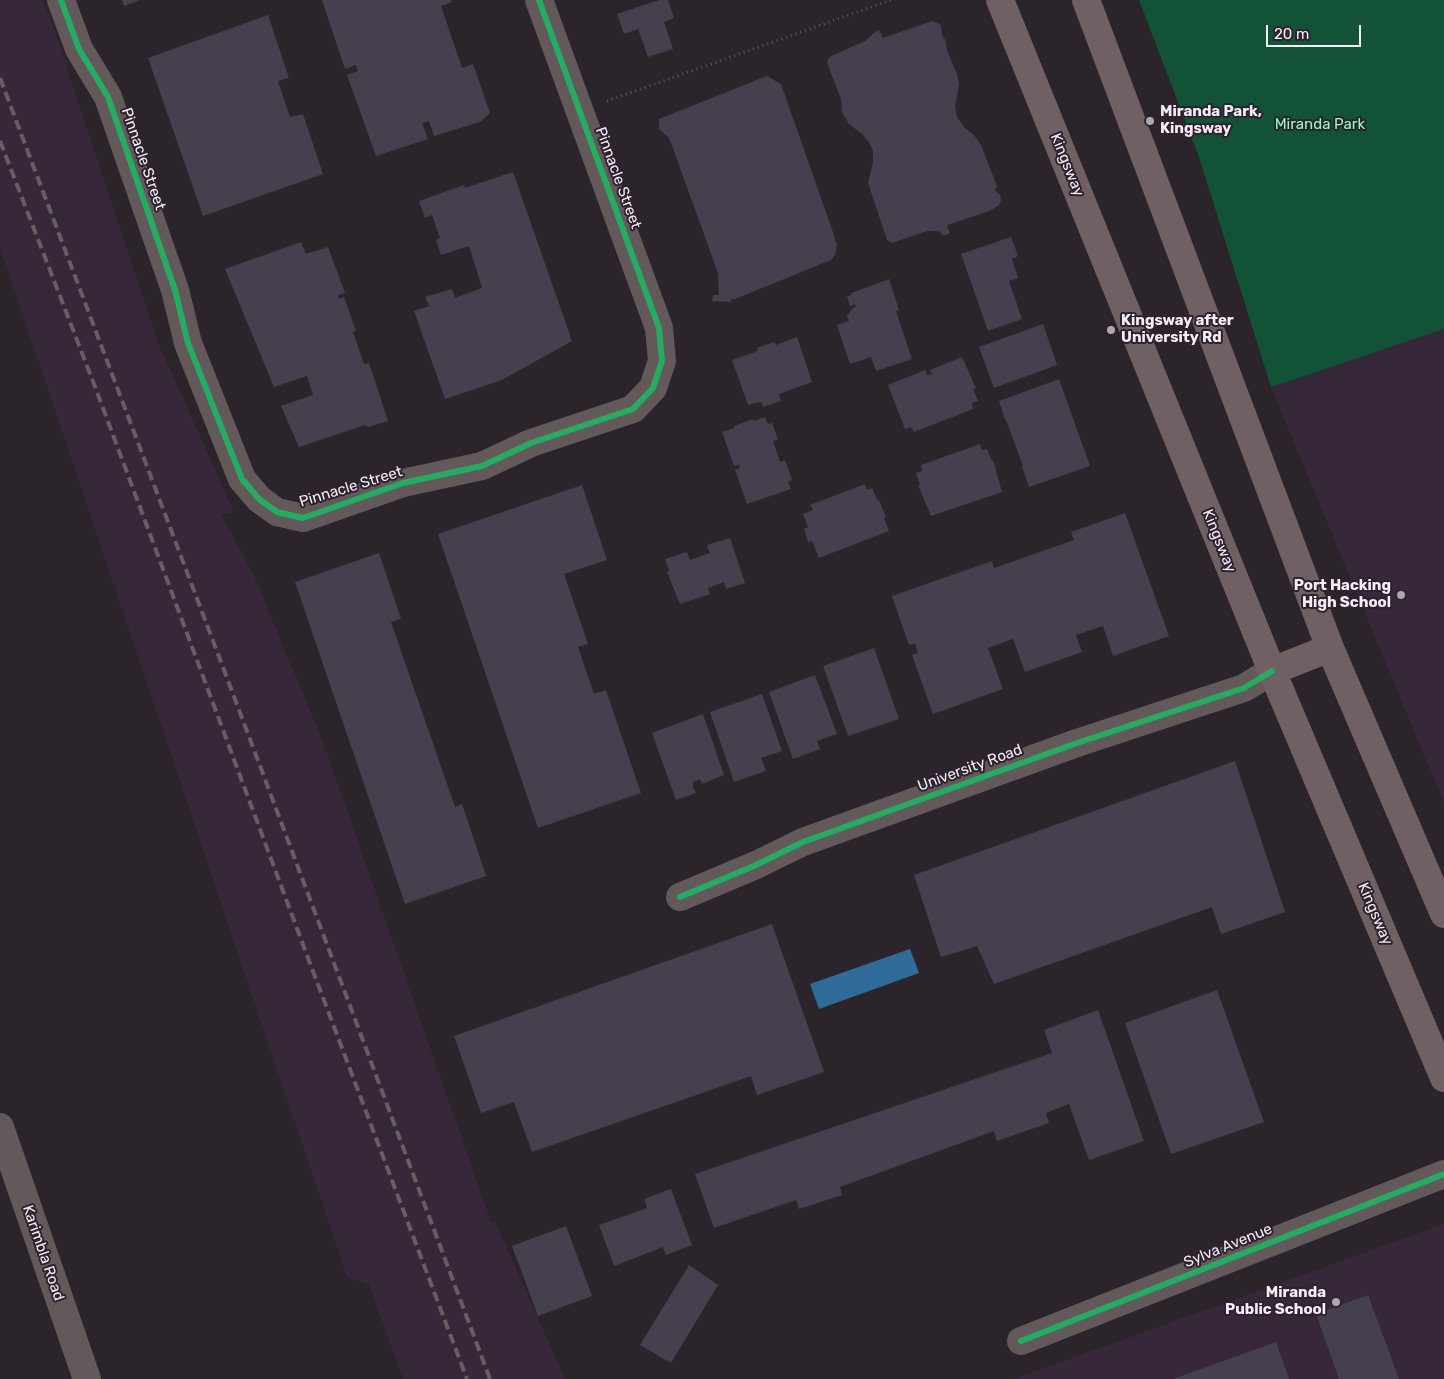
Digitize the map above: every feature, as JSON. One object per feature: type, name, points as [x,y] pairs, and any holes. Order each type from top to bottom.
[{"type":"main road","name":"Kingsway","points":[[1000,0],[1272,671],[1444,1078]]},
{"type":"main road","points":[[1086,0],[1330,648],[1444,914]]},
{"type":"main road","name":"University Road","points":[[1272,671],[1330,648]]},
{"type":"street","name":"Pinnacle Street","points":[[61,0],[80,49],[108,97],[176,290],[188,343],[242,479],[259,499],[277,512],[303,518],[402,483],[482,466],[531,443],[634,409],[654,388],[662,360],[660,328],[539,0]]},
{"type":"street","name":"University Road","points":[[680,897],[756,865],[803,842],[1077,743],[1244,688],[1272,671]]},
{"type":"street","name":"Karimbla Road","points":[[0,1127],[87,1379]]},
{"type":"street","name":"Sylva Avenue","points":[[1021,1341],[1444,1174]]},
{"type":"path","points":[[580,111],[891,0]]},
{"type":"shaded area","points":[[0,0],[42,0],[50,17],[159,345],[234,512],[221,514],[254,576],[323,742],[491,1222],[495,1221],[565,1379],[403,1379],[369,1285],[347,1277],[0,247]]},
{"type":"shaded area","name":"Port Hacking High School","points":[[1444,329],[1444,803],[1271,387]]},
{"type":"shaded area","name":"Miranda Public School","points":[[1444,1224],[1444,1379],[1014,1379]]},
{"type":"green space","name":"Miranda Park","points":[[1139,0],[1444,0],[1444,329],[1271,387],[1199,157]]},
{"type":"water","points":[[910,949],[919,973],[819,1009],[810,984]]},
{"type":"building","points":[[122,0],[140,0],[124,6]]},
{"type":"building","points":[[322,0],[451,0],[452,2],[441,6],[462,68],[473,64],[490,113],[480,122],[434,136],[429,121],[422,123],[428,139],[376,156],[347,75],[358,71],[356,65],[345,69]]},
{"type":"building","points":[[659,0],[668,0],[674,18],[664,22],[673,49],[648,57],[638,29],[624,34],[617,14]]},
{"type":"building","points":[[268,15],[289,78],[278,81],[290,117],[303,114],[323,174],[203,216],[148,58]]},
{"type":"building","points":[[932,21],[941,25],[947,51],[957,74],[959,84],[955,107],[957,117],[981,145],[997,186],[995,190],[1000,195],[1001,201],[998,206],[989,211],[947,225],[950,233],[946,235],[942,235],[940,232],[927,231],[892,243],[887,240],[868,183],[873,162],[873,151],[869,142],[849,124],[842,112],[841,99],[827,63],[831,56],[865,41],[879,30],[883,38]]},
{"type":"building","points":[[767,76],[781,84],[833,232],[837,245],[835,255],[831,260],[731,299],[731,302],[712,301],[713,295],[719,295],[718,273],[671,143],[668,137],[659,129],[659,119]]},
{"type":"building","points":[[513,172],[572,341],[502,380],[445,399],[414,311],[429,306],[425,297],[452,289],[455,298],[482,288],[469,246],[441,255],[436,240],[440,238],[432,215],[425,218],[419,201],[464,185],[465,188]]},
{"type":"building","points":[[1011,237],[1018,256],[1012,259],[1018,278],[1009,281],[1022,319],[988,331],[961,254]]},
{"type":"building","points":[[301,242],[306,254],[328,247],[345,293],[338,295],[339,299],[344,297],[356,331],[353,332],[364,364],[369,363],[388,421],[368,427],[365,425],[299,447],[281,406],[313,395],[307,376],[274,387],[225,269]]},
{"type":"building","points":[[889,279],[899,310],[896,311],[912,359],[876,371],[871,357],[850,364],[837,325],[849,321],[847,316],[856,307],[855,304],[850,306],[847,296]]},
{"type":"building","points":[[1043,324],[1057,365],[994,388],[979,347]]},
{"type":"building","points":[[797,337],[812,382],[779,394],[781,401],[763,407],[762,403],[759,402],[748,405],[732,360],[758,351],[757,348],[774,342],[776,345]]},
{"type":"building","points":[[962,357],[976,388],[973,389],[978,401],[972,403],[973,409],[914,432],[911,427],[905,429],[888,385],[925,370],[927,375],[932,374],[930,370]]},
{"type":"building","points":[[1059,379],[1090,466],[1029,487],[999,401]]},
{"type":"building","points":[[765,417],[768,424],[772,423],[778,439],[773,441],[780,462],[785,460],[792,480],[788,482],[791,489],[747,504],[735,470],[740,468],[739,465],[734,466],[722,432],[753,419],[754,421]]},
{"type":"building","points":[[980,444],[982,450],[987,449],[993,460],[1002,492],[931,516],[918,485],[920,485],[916,473],[922,471],[921,465]]},
{"type":"building","points":[[865,484],[867,490],[872,488],[879,500],[889,531],[819,558],[812,541],[808,542],[804,529],[808,527],[803,514],[813,510],[810,505]]},
{"type":"building","points":[[582,485],[607,560],[564,574],[588,644],[578,647],[594,694],[606,690],[641,793],[538,828],[438,534]]},
{"type":"building","points":[[1125,513],[1169,636],[1113,656],[1103,626],[1076,635],[1082,652],[1025,672],[1013,639],[988,648],[1003,689],[933,714],[912,655],[918,653],[915,644],[909,645],[892,596],[992,561],[994,568],[1074,540],[1071,532]]},
{"type":"building","points":[[730,538],[745,583],[726,589],[724,582],[708,588],[710,594],[680,604],[667,572],[669,571],[665,559],[687,552],[690,560],[710,553],[707,545]]},
{"type":"building","points":[[379,553],[401,619],[391,622],[455,807],[462,804],[486,876],[405,904],[295,582]]},
{"type":"building","points":[[874,648],[899,719],[848,736],[823,666]]},
{"type":"building","points":[[815,675],[837,734],[817,741],[820,749],[793,759],[769,692]]},
{"type":"building","points":[[762,694],[782,751],[761,758],[766,771],[734,782],[710,712]]},
{"type":"building","points":[[703,714],[724,775],[702,784],[700,779],[693,782],[696,793],[676,800],[652,733]]},
{"type":"building","points":[[1235,761],[1285,912],[1221,934],[1212,907],[994,984],[977,946],[941,957],[914,875]]},
{"type":"building","points":[[772,924],[824,1072],[757,1095],[751,1076],[532,1152],[514,1102],[481,1113],[454,1036]]},
{"type":"building","points":[[1217,990],[1264,1122],[1171,1154],[1125,1023]]},
{"type":"building","points":[[1098,1010],[1144,1141],[1089,1160],[1069,1104],[1046,1113],[1049,1123],[997,1141],[994,1131],[840,1187],[842,1195],[799,1209],[796,1200],[714,1228],[695,1174],[1052,1053],[1044,1030]]},
{"type":"building","points":[[671,1189],[692,1245],[666,1255],[663,1247],[614,1266],[599,1225],[647,1208],[644,1199]]},
{"type":"building","points":[[566,1226],[592,1296],[538,1316],[512,1246]]},
{"type":"building","points":[[689,1265],[718,1285],[671,1363],[640,1345]]},
{"type":"building","points":[[1368,1295],[1399,1379],[1339,1379],[1316,1314]]},
{"type":"building","points":[[1276,1342],[1289,1379],[1173,1379]]},
{"type":"railway","points":[[0,78],[490,1379]]},
{"type":"railway","points":[[0,141],[94,384],[467,1379]]},
{"type":"cycle path","points":[[61,0],[79,49],[108,97],[175,290],[188,343],[242,479],[259,499],[277,512],[303,518],[403,483],[482,466],[531,443],[633,409],[653,388],[662,361],[659,328],[539,0]]},
{"type":"cycle path","points":[[680,897],[756,865],[803,842],[1077,743],[1244,688],[1272,671]]},
{"type":"cycle path","points":[[1021,1341],[1444,1174]]},
{"type":"place","name":"Miranda Park, Kingsway","points":[[1150,121]]},
{"type":"place","name":"Kingsway after University Rd","points":[[1111,330]]},
{"type":"place","name":"Port Hacking High School","points":[[1401,595]]},
{"type":"place","name":"Miranda Public School","points":[[1336,1302]]}]
